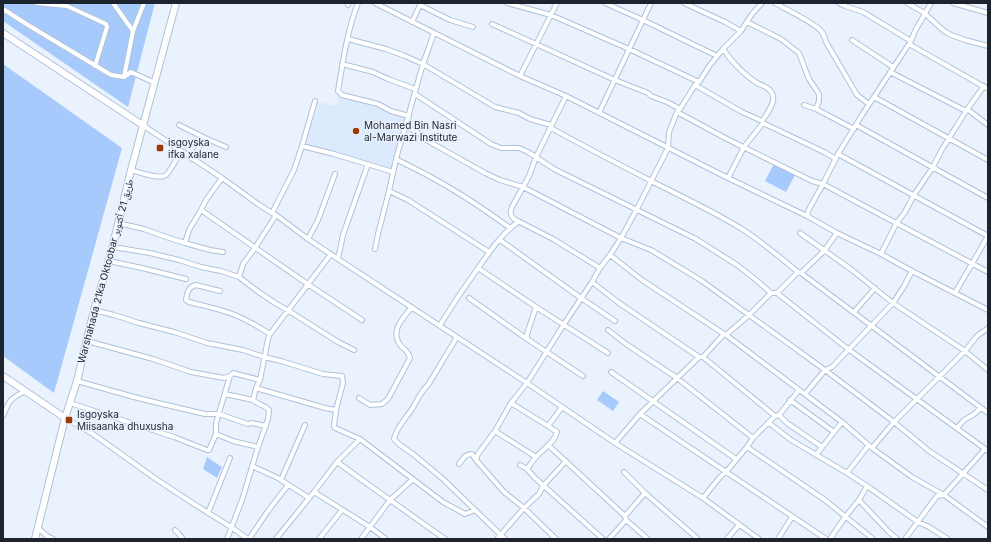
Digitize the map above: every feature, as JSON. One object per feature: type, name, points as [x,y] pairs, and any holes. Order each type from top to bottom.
[{"type":"main road","name":"Warshahada 21ka Oktoobar طريق 21 أكتوبر","points":[[35,539],[65,418],[77,381],[94,310],[109,261],[131,170],[176,3]]},
{"type":"main road","points":[[3,33],[144,126]]},
{"type":"main road","points":[[3,376],[65,418]]},
{"type":"street","points":[[37,3],[68,5],[107,25],[95,66]]},
{"type":"street","points":[[113,3],[133,31]]},
{"type":"street","points":[[124,77],[133,31],[144,3]]},
{"type":"street","points":[[358,3],[352,19],[342,64],[338,91],[342,95],[378,104],[391,111],[409,116]]},
{"type":"street","points":[[375,3],[520,76],[566,96],[807,216],[988,310]]},
{"type":"street","points":[[507,3],[551,15],[700,82]]},
{"type":"street","points":[[520,76],[557,3]]},
{"type":"street","points":[[605,3],[717,56]]},
{"type":"street","points":[[599,113],[651,3]]},
{"type":"street","points":[[684,3],[741,31]]},
{"type":"street","points":[[476,460],[478,454],[495,431],[511,403],[527,383],[546,351],[621,238],[668,148],[669,132],[679,110],[695,85],[700,82],[707,69],[717,56],[741,31],[761,3]]},
{"type":"street","points":[[776,3],[816,26],[820,30],[856,95],[869,104]]},
{"type":"street","points":[[839,3],[863,12],[988,89]]},
{"type":"street","points":[[907,3],[923,12],[950,35],[988,46]]},
{"type":"street","points":[[807,216],[809,209],[838,154],[910,42],[931,3]]},
{"type":"street","points":[[953,3],[988,13]]},
{"type":"street","points":[[412,22],[421,4],[450,20],[473,28]]},
{"type":"street","points":[[3,9],[111,75],[124,77],[131,72],[155,83]]},
{"type":"street","points":[[747,22],[781,39],[799,53],[809,78],[819,94],[820,101],[816,109]]},
{"type":"street","points":[[492,24],[615,80],[668,102],[679,110],[744,147],[812,181],[823,184],[988,272]]},
{"type":"street","points":[[375,249],[396,159],[422,64],[434,33]]},
{"type":"street","points":[[348,38],[386,49],[422,64],[495,107],[519,113],[530,119],[551,126],[596,152],[742,229],[988,413]]},
{"type":"street","points":[[852,40],[893,67]]},
{"type":"street","points":[[724,49],[745,75],[768,88],[773,96],[773,103],[762,122],[744,147],[728,178]]},
{"type":"street","points":[[342,64],[373,72],[415,92],[491,144],[501,148],[519,148],[554,169],[696,239],[737,265],[771,293],[777,293],[848,349],[986,450],[944,495],[937,496],[905,539]]},
{"type":"street","points":[[890,72],[967,110],[988,125]]},
{"type":"street","points":[[695,85],[742,112],[836,159]]},
{"type":"street","points":[[881,254],[896,224],[905,212],[914,194],[933,167],[941,151],[984,86]]},
{"type":"street","points":[[566,96],[510,213],[518,222],[553,239],[600,268]]},
{"type":"street","points":[[874,97],[988,160]]},
{"type":"street","points":[[239,277],[243,264],[255,248],[274,214],[294,170],[315,101]]},
{"type":"street","points":[[804,105],[855,127],[933,167],[988,198]]},
{"type":"street","points":[[179,125],[226,147]]},
{"type":"street","points":[[144,126],[222,178],[338,259],[440,325],[615,443],[703,498],[759,539]]},
{"type":"street","points":[[406,126],[425,137],[428,141],[485,173],[500,180],[523,187],[621,238],[651,250],[688,272],[825,370],[894,422],[929,451],[988,490]]},
{"type":"street","points":[[192,159],[205,138]]},
{"type":"street","points":[[302,146],[393,172]]},
{"type":"street","points":[[131,170],[163,177],[167,174],[181,151]]},
{"type":"street","points":[[838,154],[914,194],[988,236],[955,293]]},
{"type":"street","points":[[396,159],[449,187],[510,228]]},
{"type":"street","points":[[338,259],[343,235],[368,164]]},
{"type":"street","points":[[308,239],[318,220],[335,174]]},
{"type":"street","points":[[185,243],[189,230],[206,200],[222,178]]},
{"type":"street","points":[[389,191],[408,200],[490,252]]},
{"type":"street","points":[[201,210],[362,320]]},
{"type":"street","points":[[440,325],[452,305],[490,252],[510,228],[518,222]]},
{"type":"street","points":[[118,223],[144,229],[210,250],[223,252]]},
{"type":"street","points":[[800,232],[893,302],[965,350],[988,370]]},
{"type":"street","points":[[777,293],[824,251],[838,233]]},
{"type":"street","points":[[500,240],[615,321]]},
{"type":"street","points":[[112,247],[150,253],[201,268],[221,271],[239,277],[260,293],[338,342],[354,350]]},
{"type":"street","points":[[253,400],[260,380],[270,334],[309,285],[331,254]]},
{"type":"street","points":[[610,255],[642,280],[725,335],[805,394],[842,422],[870,447],[912,477],[944,495],[988,527]]},
{"type":"street","points":[[109,261],[186,279]]},
{"type":"street","points":[[478,268],[608,353]]},
{"type":"street","points":[[805,394],[825,370],[832,367],[893,302],[904,288],[912,271]]},
{"type":"street","points":[[592,282],[619,303],[701,357],[822,447]]},
{"type":"street","points":[[220,291],[196,285],[192,286],[186,300],[233,314],[270,334]]},
{"type":"street","points":[[854,312],[875,288]]},
{"type":"street","points":[[615,443],[640,414],[677,378],[749,315],[771,293]]},
{"type":"street","points":[[469,298],[582,376]]},
{"type":"street","points":[[359,398],[370,405],[382,404],[388,399],[410,358],[409,352],[400,345],[396,337],[396,328],[412,307]]},
{"type":"street","points":[[527,339],[527,334],[536,307]]},
{"type":"street","points":[[94,310],[174,332],[207,343],[242,350],[323,374],[342,376],[343,383],[336,410],[335,427],[360,439],[443,502],[465,514],[475,510]]},
{"type":"street","points":[[847,473],[894,422],[978,336],[988,328]]},
{"type":"street","points":[[608,330],[626,344],[677,378],[753,438]]},
{"type":"street","points":[[457,337],[428,385],[424,388],[400,425],[394,439],[437,474],[506,539]]},
{"type":"street","points":[[87,342],[153,359],[191,372],[224,378],[233,373],[260,380]]},
{"type":"street","points":[[611,372],[736,459]]},
{"type":"street","points":[[70,403],[174,436],[209,450],[216,434],[216,423],[230,376]]},
{"type":"street","points":[[77,381],[158,403],[205,414],[219,414],[248,424],[252,423],[266,426]]},
{"type":"street","points":[[256,388],[336,410]]},
{"type":"street","points":[[703,498],[753,438],[777,415],[799,390]]},
{"type":"street","points":[[3,416],[9,401],[26,391]]},
{"type":"street","points":[[225,394],[253,400],[256,403],[266,406],[269,410],[266,426],[242,500],[227,539]]},
{"type":"street","points":[[790,400],[834,432]]},
{"type":"street","points":[[511,403],[557,433],[527,469]]},
{"type":"street","points":[[548,426],[562,407]]},
{"type":"street","points":[[957,428],[964,420],[981,408]]},
{"type":"street","points":[[640,414],[826,539]]},
{"type":"street","points":[[65,418],[93,434],[156,479],[249,539],[268,511],[288,486]]},
{"type":"street","points":[[816,455],[842,422]]},
{"type":"street","points":[[769,423],[805,450],[847,473],[918,522],[948,539]]},
{"type":"street","points":[[280,480],[305,425]]},
{"type":"street","points":[[495,431],[536,457]]},
{"type":"street","points":[[216,434],[233,441],[258,447]]},
{"type":"street","points":[[276,539],[337,462],[360,439]]},
{"type":"street","points":[[548,445],[648,539]]},
{"type":"street","points":[[747,447],[825,500],[873,539]]},
{"type":"street","points":[[459,464],[465,456],[472,454],[504,492],[524,508],[556,539]]},
{"type":"street","points":[[208,513],[230,458]]},
{"type":"street","points":[[497,539],[524,508],[539,494],[543,486],[566,461]]},
{"type":"street","points":[[337,462],[445,539]]},
{"type":"street","points":[[520,465],[527,469],[543,486],[602,539]]},
{"type":"street","points":[[252,466],[280,480],[309,498]]},
{"type":"street","points":[[624,472],[645,493],[698,539]]},
{"type":"street","points":[[361,539],[390,500],[413,479]]},
{"type":"street","points":[[830,539],[859,500],[867,486]]},
{"type":"street","points":[[314,492],[370,527],[386,539]]},
{"type":"street","points":[[608,539],[645,493]]},
{"type":"street","points":[[859,500],[897,539]]},
{"type":"street","points":[[319,539],[342,510]]},
{"type":"street","points":[[778,539],[792,517]]},
{"type":"street","points":[[727,539],[739,525]]},
{"type":"street","points":[[38,528],[53,539]]},
{"type":"street","points":[[175,530],[183,539]]},
{"type":"shaded area","points":[[3,3],[155,3],[128,107],[3,21]]},
{"type":"shaded area","points":[[3,64],[122,148],[54,393],[3,356]]},
{"type":"shaded area","name":"Mohamed Bin Nasri al-Marwazi Institute","points":[[338,95],[407,116],[392,169],[304,146],[318,102],[337,106]]},
{"type":"shaded area","points":[[774,164],[795,175],[786,192],[765,181]]},
{"type":"shaded area","points":[[603,391],[619,402],[613,411],[597,400]]},
{"type":"shaded area","points":[[207,457],[222,467],[217,478],[203,469]]},
{"type":"place","name":"Mohamed Bin Nasri al-Marwazi Institute","points":[[356,131]]},
{"type":"place","name":"isgoyska ifka xalane","points":[[160,148]]},
{"type":"place","name":"Isgoyska Miisaanka dhuxusha","points":[[69,420]]}]
